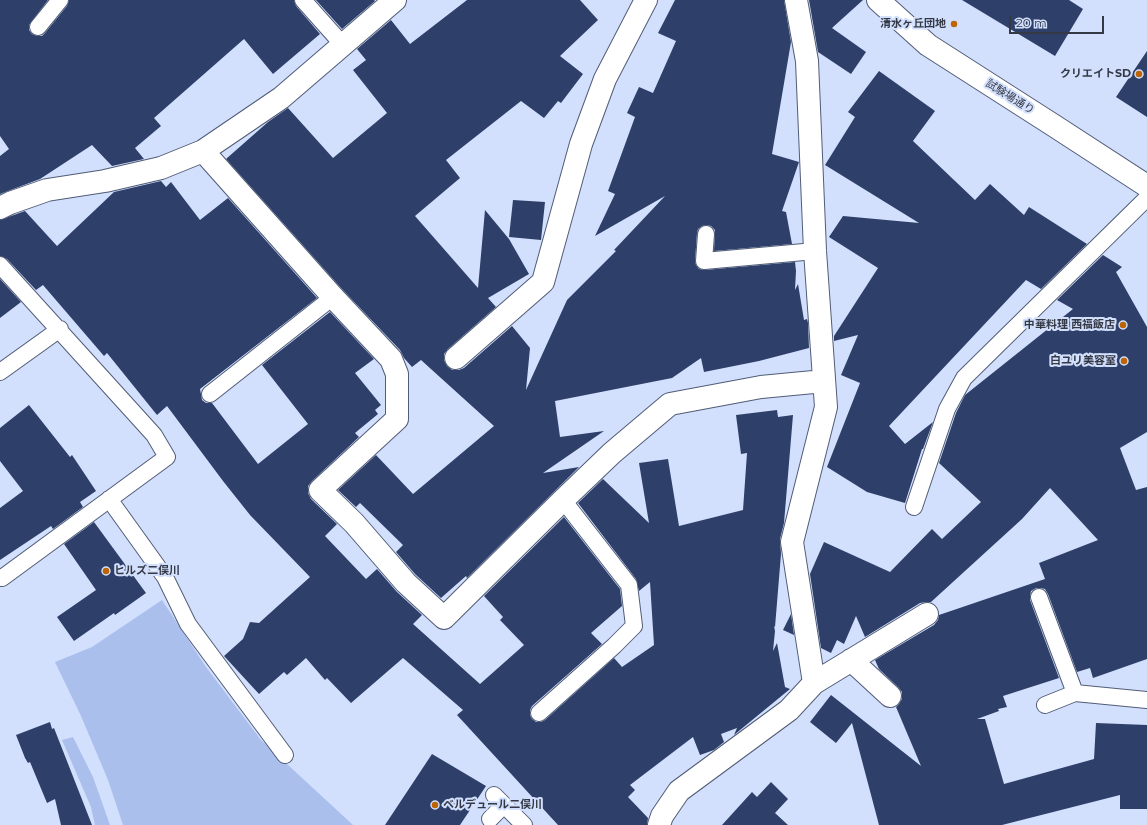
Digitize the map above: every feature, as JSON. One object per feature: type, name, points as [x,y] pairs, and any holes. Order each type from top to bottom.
[{"type":"street","points":[[0,208],[48,190],[106,181],[161,168],[202,151],[281,98],[395,0]]},
{"type":"street","points":[[456,358],[543,282],[584,137],[605,79],[646,0]]},
{"type":"street","points":[[796,0],[807,62],[815,251],[826,407],[792,542],[814,682]]},
{"type":"street","name":"試験場通り","points":[[878,0],[928,45],[1147,186]]},
{"type":"street","points":[[202,151],[391,360],[397,374],[397,419],[320,490],[354,523],[406,583],[444,618],[612,453],[670,404],[761,387],[824,381]]},
{"type":"street","points":[[659,825],[662,816],[679,790],[788,710],[814,682],[927,614]]},
{"type":"street","points":[[851,660],[890,696]]},
{"type":"lane","points":[[38,27],[60,0]]},
{"type":"lane","points":[[303,0],[342,45]]},
{"type":"lane","points":[[914,507],[947,409],[964,378],[1147,198]]},
{"type":"lane","points":[[706,234],[704,261],[815,251]]},
{"type":"lane","points":[[0,265],[154,435],[168,457],[2,578]]},
{"type":"lane","points":[[210,394],[333,297]]},
{"type":"lane","points":[[0,372],[60,330]]},
{"type":"lane","points":[[109,499],[165,577],[188,624],[285,756]]},
{"type":"lane","points":[[538,713],[614,646],[634,626],[629,585],[563,500]]},
{"type":"lane","points":[[1039,597],[1075,693]]},
{"type":"lane","points":[[1045,705],[1075,693],[1147,700]]},
{"type":"lane","points":[[490,819],[499,800],[524,825]]},
{"type":"shaded area","points":[[162,600],[206,667],[261,740],[353,825],[123,825],[108,780],[81,716],[55,662],[92,647]]},
{"type":"shaded area","points":[[73,737],[93,777],[110,825],[95,825],[91,807],[62,740]]},
{"type":"building","points":[[0,0],[48,0],[29,25],[29,30],[32,34],[37,36],[42,36],[45,33],[67,6],[69,0],[294,0],[296,6],[320,34],[273,74],[244,39],[154,118],[161,126],[135,148],[144,159],[112,166],[92,145],[40,179],[0,194],[0,156],[9,149],[0,136]]},
{"type":"building","points":[[316,0],[374,0],[375,1],[342,29]]},
{"type":"building","points":[[467,0],[580,0],[598,20],[560,56],[583,74],[561,103],[558,101],[544,118],[521,101],[446,160],[460,178],[415,216],[478,288],[485,210],[509,239],[529,274],[488,298],[496,307],[448,349],[444,354],[444,360],[447,366],[452,370],[464,368],[512,326],[530,348],[526,390],[567,300],[616,251],[614,250],[665,196],[595,236],[615,194],[608,191],[635,117],[627,113],[639,87],[653,93],[676,41],[658,33],[675,0],[784,0],[791,42],[772,154],[799,162],[782,211],[786,212],[792,244],[714,251],[715,230],[711,226],[706,225],[698,229],[695,261],[699,269],[705,270],[795,262],[795,290],[798,284],[804,320],[807,319],[808,323],[809,348],[759,361],[704,372],[701,358],[672,378],[555,401],[560,437],[604,431],[543,473],[579,467],[467,578],[466,576],[441,598],[415,574],[396,552],[403,545],[360,503],[356,507],[338,490],[376,455],[413,494],[494,426],[421,360],[412,367],[404,358],[400,350],[342,289],[226,159],[268,122],[288,108],[333,158],[387,113],[353,70],[366,60],[357,49],[391,20],[410,44]]},
{"type":"building","points":[[809,0],[863,0],[832,28],[866,52],[851,74],[818,52]]},
{"type":"building","points":[[962,0],[1069,0],[1083,9],[1055,56]]},
{"type":"building","name":"クリエイトSD","points":[[1147,51],[1147,117],[1116,97]]},
{"type":"building","points":[[879,71],[935,111],[913,141],[975,200],[990,184],[1024,215],[1029,207],[1087,244],[1041,289],[1026,280],[889,426],[905,444],[933,422],[922,449],[905,503],[867,492],[827,467],[860,383],[841,375],[858,335],[834,341],[834,336],[878,268],[829,237],[843,216],[919,223],[825,165],[855,117],[848,112]]},
{"type":"building","points":[[161,181],[166,187],[171,182],[200,220],[228,198],[317,298],[200,389],[202,400],[206,403],[212,403],[258,464],[308,424],[262,365],[330,312],[374,359],[355,373],[381,405],[375,410],[378,414],[355,433],[359,437],[312,481],[308,486],[308,493],[311,499],[337,524],[325,536],[366,579],[377,569],[397,592],[422,615],[413,624],[480,684],[524,645],[500,620],[503,617],[484,596],[564,517],[620,589],[622,606],[591,633],[602,644],[532,706],[530,715],[536,722],[545,720],[614,658],[622,667],[654,645],[650,582],[639,591],[636,579],[578,503],[603,479],[649,523],[639,463],[668,459],[679,526],[743,510],[747,453],[741,454],[736,415],[777,410],[778,417],[793,415],[784,523],[780,539],[781,554],[773,651],[777,643],[785,687],[790,689],[734,735],[737,728],[721,734],[724,742],[714,750],[700,755],[693,737],[630,785],[635,790],[628,797],[648,818],[647,825],[558,825],[457,715],[463,710],[403,658],[351,703],[327,678],[325,680],[306,658],[287,675],[284,672],[259,694],[224,656],[243,639],[250,622],[259,623],[310,577],[250,515],[167,406],[157,415],[107,353],[104,356],[43,285],[36,290],[7,259],[0,256],[0,220],[25,211],[57,246],[114,192]]},
{"type":"building","points":[[513,200],[545,202],[541,240],[509,237]]},
{"type":"building","points":[[1103,255],[1122,267],[1116,272],[1147,327],[1147,432],[1120,448],[1136,490],[1147,487],[1147,659],[1093,678],[1090,668],[1077,672],[1048,594],[1045,589],[1036,588],[1031,591],[1030,600],[1059,678],[1003,696],[1007,707],[998,709],[999,711],[977,719],[985,719],[1004,784],[1094,759],[1096,723],[1147,725],[1147,809],[1120,809],[1120,795],[1002,825],[879,825],[852,723],[836,743],[810,722],[831,695],[921,766],[896,707],[902,699],[902,692],[879,669],[875,660],[934,625],[938,620],[939,615],[1045,579],[1039,563],[1098,540],[1050,488],[1022,519],[931,602],[920,603],[865,637],[856,616],[844,644],[837,640],[831,653],[821,648],[810,574],[824,542],[890,572],[932,529],[942,539],[981,502],[939,463],[956,413],[965,395],[1073,309],[1057,300]]},
{"type":"building","points":[[0,279],[21,302],[0,318]]},
{"type":"building","points":[[29,405],[70,457],[72,455],[96,491],[80,502],[83,507],[53,529],[51,526],[0,560],[0,508],[23,491],[0,461],[0,428]]},
{"type":"building","name":"ヒルズ二俣川","points":[[94,522],[146,593],[74,641],[57,617],[96,590],[64,544]]},
{"type":"building","points":[[791,614],[794,635],[783,630]]},
{"type":"building","points":[[50,722],[52,729],[54,728],[92,825],[61,825],[55,799],[47,803],[30,762],[28,763],[25,758],[16,735]]},
{"type":"building","name":"ベルデュール二俣川","points":[[432,754],[486,786],[460,825],[385,825]]},
{"type":"building","points":[[771,782],[788,799],[775,813],[788,825],[722,825],[752,792],[757,797]]},
{"type":"place","name":"清水ヶ丘団地","points":[[954,24]]},
{"type":"place","name":"クリエイトSD","points":[[1139,74]]},
{"type":"place","name":"中華料理 西福飯店","points":[[1123,325]]},
{"type":"place","name":"白ユリ美容室","points":[[1124,361]]},
{"type":"place","name":"ヒルズ二俣川","points":[[106,571]]},
{"type":"place","name":"ベルデュール二俣川","points":[[435,805]]}]
